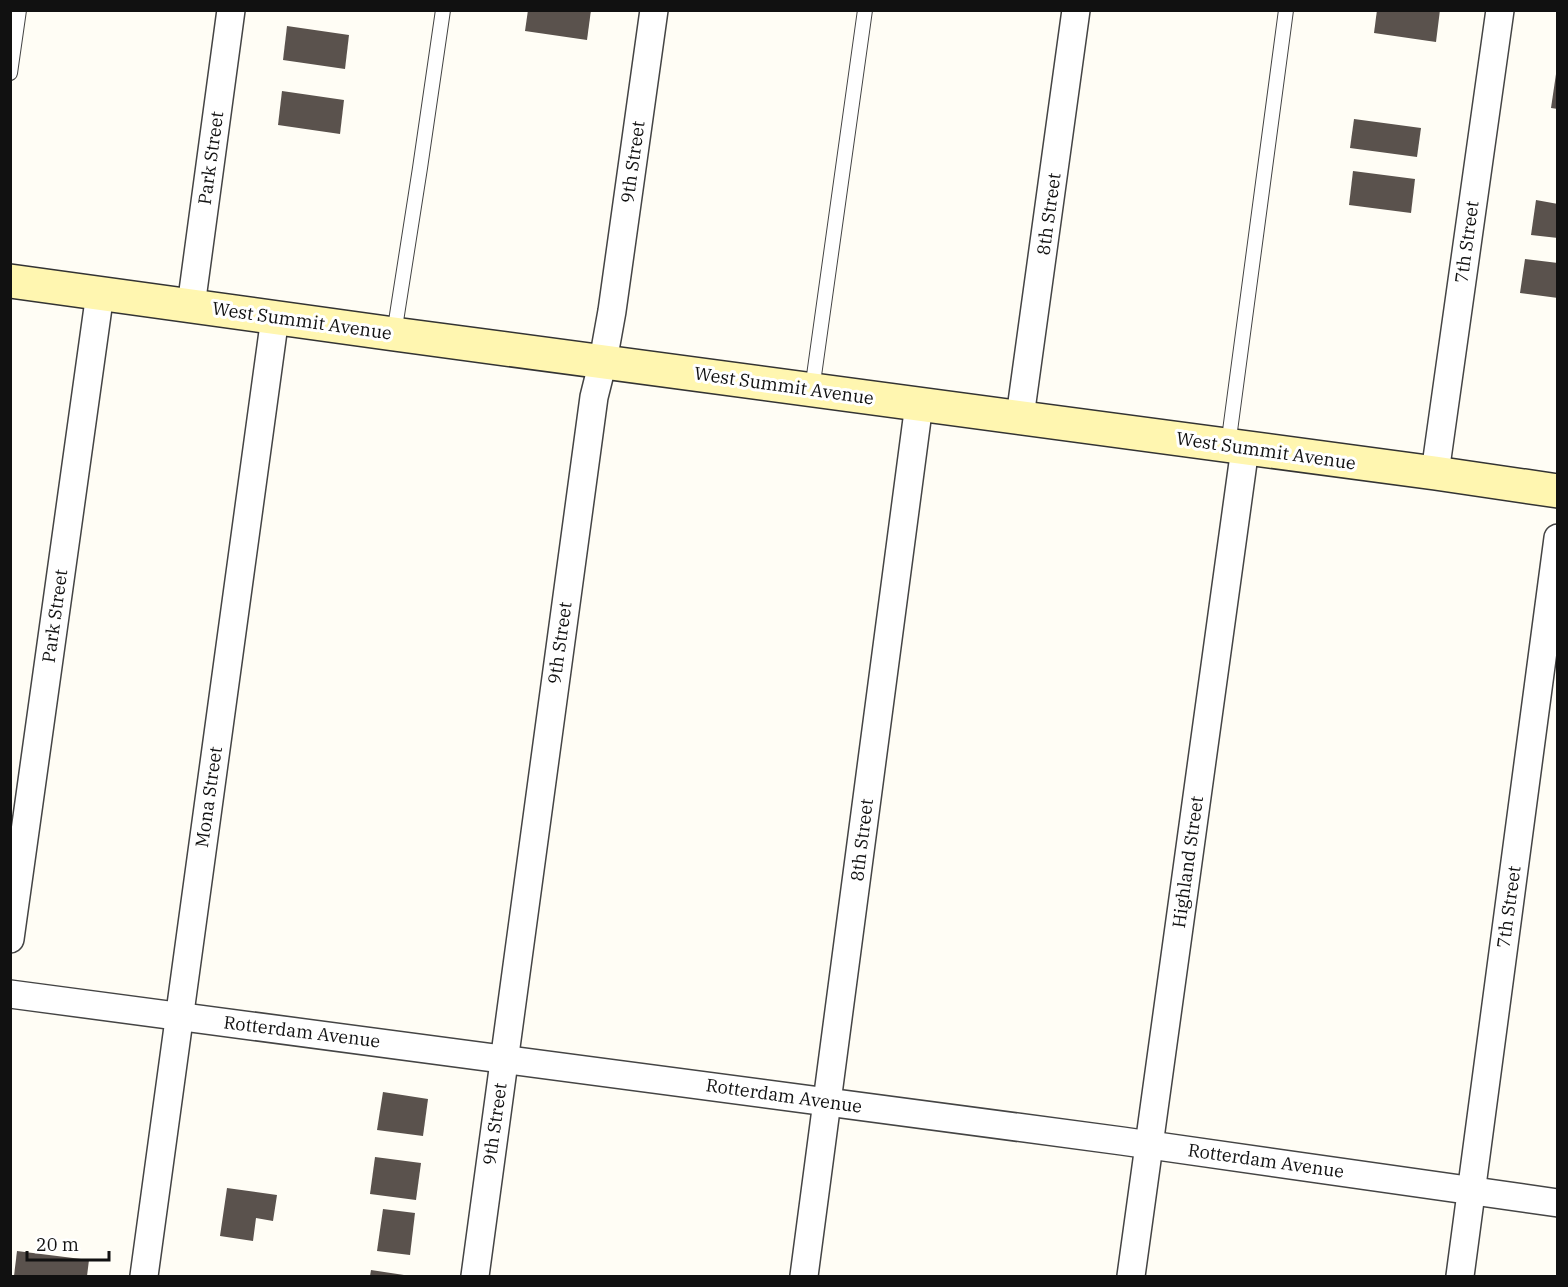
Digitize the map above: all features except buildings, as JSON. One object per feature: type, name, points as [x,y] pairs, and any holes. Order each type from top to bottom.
[{"type":"street","name":"Park Street","points":[[191,306],[231,10]]},
{"type":"street","name":"9th Street","points":[[475,1276],[594,397],[612,311],[654,10]]},
{"type":"street","name":"8th Street","points":[[1020,417],[1076,10]]},
{"type":"street","name":"7th Street","points":[[1435,473],[1500,10]]},
{"type":"street","name":"West Summit Avenue","points":[[10,281],[1557,491]]},
{"type":"street","name":"Park Street","points":[[10,939],[100,293]]},
{"type":"street","name":"Mona Street","points":[[144,1276],[275,317]]},
{"type":"street","name":"8th Street","points":[[804,1276],[919,404]]},
{"type":"street","name":"Highland Street","points":[[1131,1276],[1236,447]]},
{"type":"street","name":"7th Street","points":[[1460,1276],[1557,538]]},
{"type":"street","name":"Rotterdam Avenue","points":[[10,994],[1149,1145],[1557,1203]]},
{"type":"lane","points":[[10,73],[19,10]]},
{"type":"lane","points":[[394,334],[443,10]]},
{"type":"lane","points":[[812,390],[865,10]]},
{"type":"lane","points":[[1236,447],[1286,10]]}]
